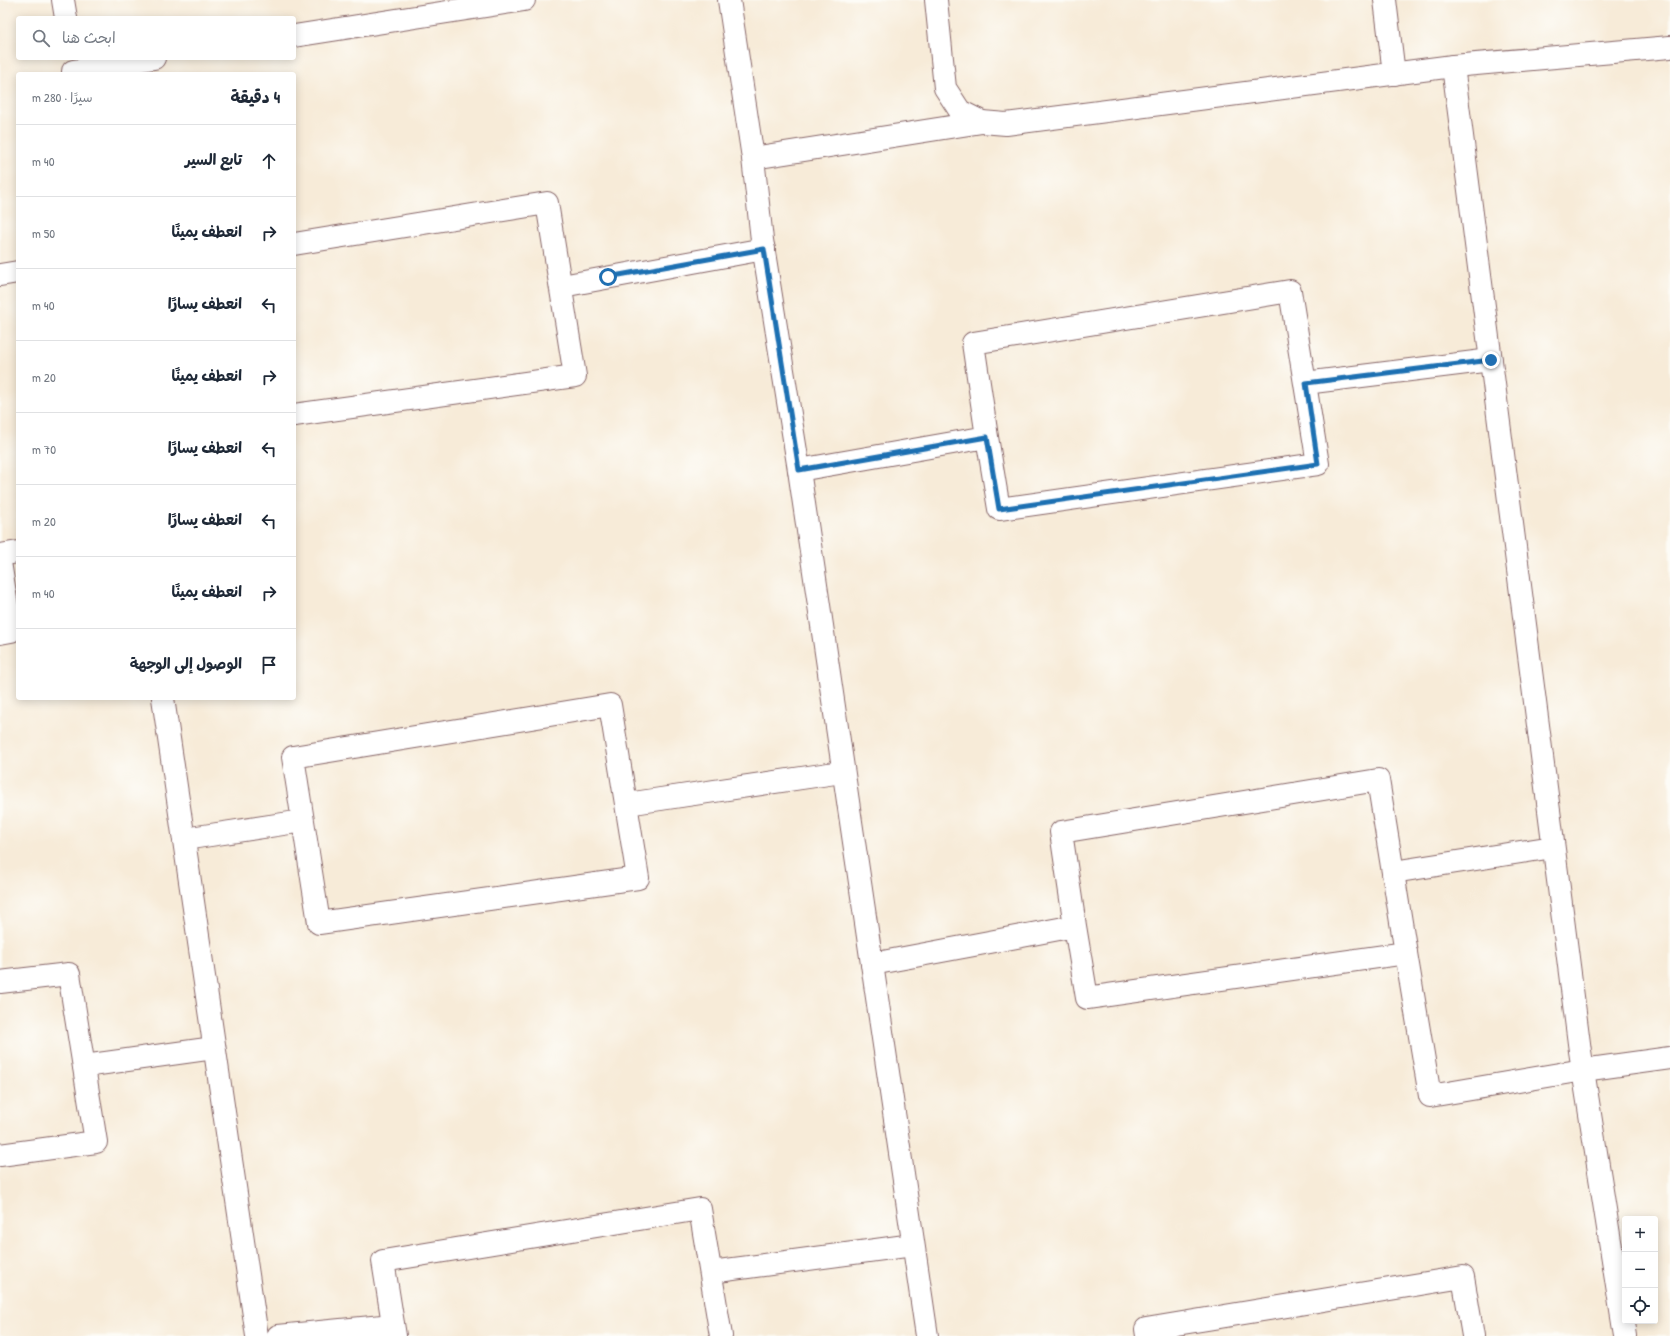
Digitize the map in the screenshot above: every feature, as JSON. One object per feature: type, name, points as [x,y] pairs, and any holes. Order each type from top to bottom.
[{"type":"street","points":[[63,0],[66,16]]},
{"type":"street","points":[[296,36],[524,0]]},
{"type":"street","points":[[729,0],[753,158],[764,249],[799,470],[842,772],[927,1336]]},
{"type":"street","points":[[936,0],[945,88],[960,111],[982,122]]},
{"type":"street","points":[[1385,0],[1394,74]]},
{"type":"street","points":[[753,158],[982,122],[1006,124],[1453,66],[1670,47]]},
{"type":"street","points":[[73,68],[138,60]]},
{"type":"street","points":[[1453,66],[1582,1070],[1624,1336]]},
{"type":"street","points":[[296,244],[547,203],[562,286],[575,376],[296,415]]},
{"type":"street","points":[[562,286],[764,249]]},
{"type":"street","points":[[0,276],[16,272]]},
{"type":"street","points":[[1290,291],[1318,464],[999,509],[987,437],[973,343],[1290,291]]},
{"type":"street","points":[[1306,383],[1491,360]]},
{"type":"street","points":[[799,470],[987,437]]},
{"type":"street","points":[[0,555],[16,552]]},
{"type":"street","points":[[0,562],[11,631],[0,632]]},
{"type":"street","points":[[163,700],[257,1336]]},
{"type":"street","points":[[610,705],[638,878],[319,923],[303,821],[293,757],[610,705]]},
{"type":"street","points":[[627,804],[842,772]]},
{"type":"street","points":[[1406,953],[1087,998],[1061,832],[1378,780],[1430,1096],[1582,1070],[1670,1058]]},
{"type":"street","points":[[184,838],[303,821]]},
{"type":"street","points":[[1394,872],[1553,847]]},
{"type":"street","points":[[872,964],[1075,926]]},
{"type":"street","points":[[0,982],[69,974],[96,1142],[0,1155]]},
{"type":"street","points":[[84,1066],[214,1048]]},
{"type":"street","points":[[278,1336],[394,1331],[383,1261],[700,1209],[721,1336]]},
{"type":"street","points":[[711,1272],[914,1245]]},
{"type":"street","points":[[1147,1336],[1146,1330],[1463,1278],[1473,1336]]},
{"type":"route","points":[[608,277],[764,249],[799,470],[987,437],[999,509],[1318,464],[1306,383],[1491,360]]}]
